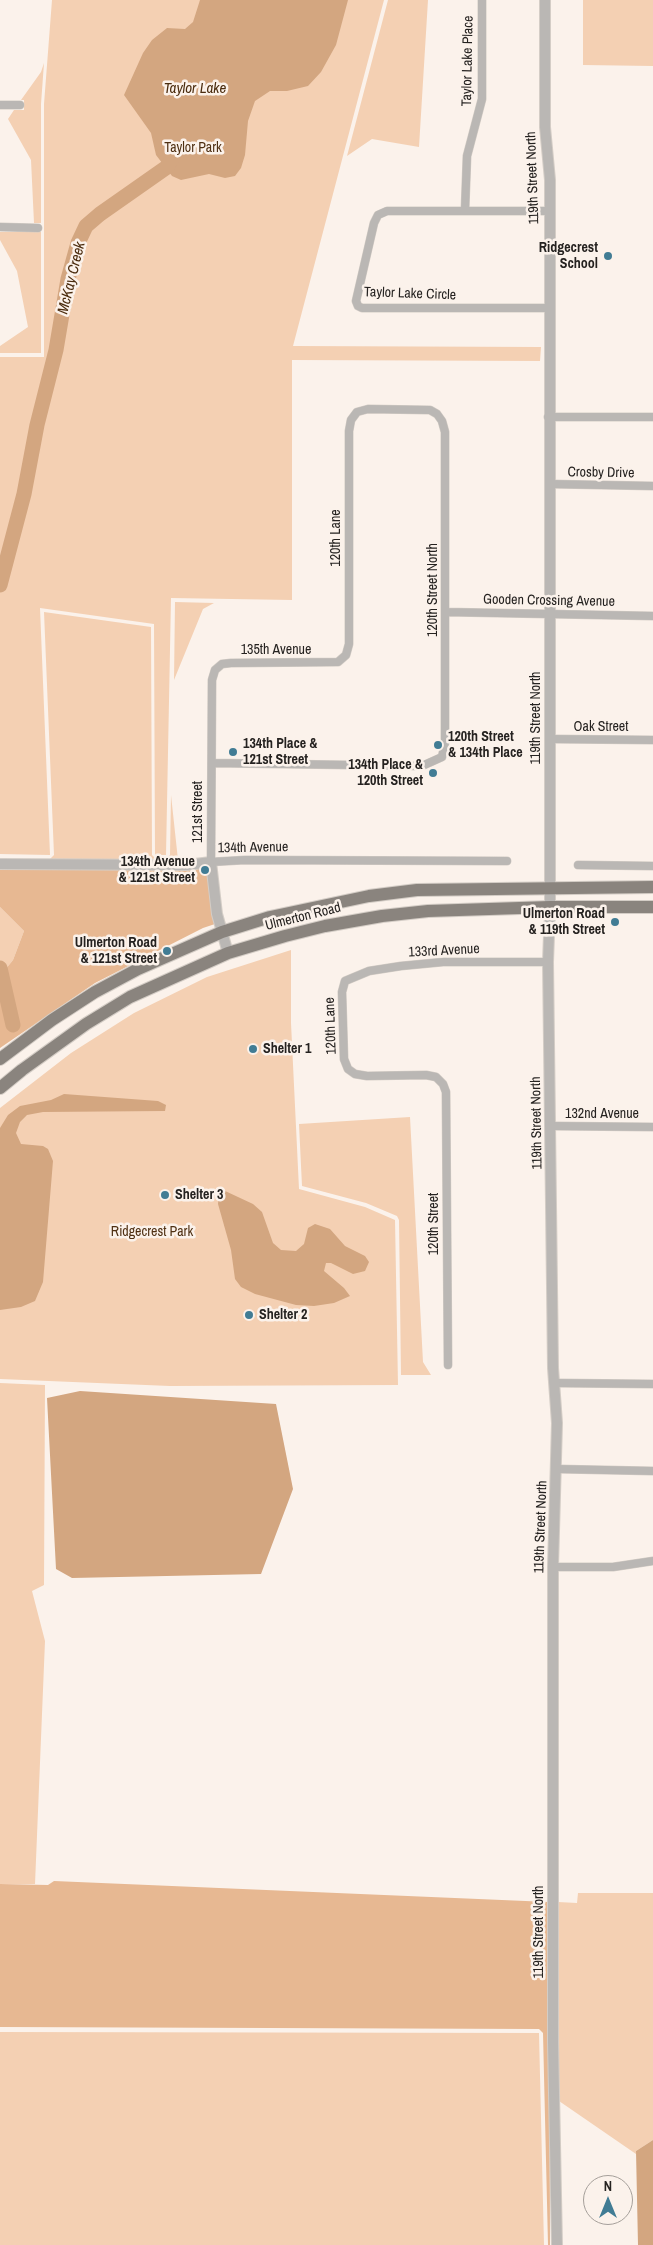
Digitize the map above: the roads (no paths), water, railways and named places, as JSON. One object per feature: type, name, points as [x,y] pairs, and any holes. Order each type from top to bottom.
[{"type":"main road","name":"Ulmerton Road","points":[[0,1059],[52,1020],[95,992],[179,949],[222,932],[278,915],[369,896],[445,889],[653,887]]},
{"type":"main road","name":"Ulmerton Road","points":[[0,1088],[86,1024],[130,997],[228,953],[325,926],[382,916],[428,911],[550,907],[653,907]]},
{"type":"street","name":"Taylor Lake Place","points":[[465,210],[467,156],[482,99],[482,0]]},
{"type":"street","name":"119th Street North","points":[[545,0],[545,127],[550,180],[548,308],[550,907],[548,962],[553,1368],[557,1469],[553,1567],[553,2042],[557,2245]]},
{"type":"street","points":[[0,105],[20,105]]},
{"type":"street","name":"Taylor Lake Circle","points":[[548,308],[358,306],[356,301],[374,223],[378,215],[386,211],[549,211]]},
{"type":"street","points":[[0,227],[38,228]]},
{"type":"street","name":"120th Street North","points":[[212,763],[422,766],[442,757],[445,744],[445,432],[442,421],[437,414],[430,410],[368,409],[357,412]]},
{"type":"street","name":"120th Lane","points":[[338,662],[346,655],[349,644],[349,432],[351,420],[357,412]]},
{"type":"street","points":[[548,417],[653,417]]},
{"type":"street","name":"Crosby Drive","points":[[549,484],[653,486]]},
{"type":"street","name":"Gooden Crossing Avenue","points":[[446,612],[653,616]]},
{"type":"street","name":"135th Avenue","points":[[215,670],[222,664],[231,662],[338,662]]},
{"type":"street","name":"121st Street","points":[[215,670],[212,680],[211,862],[217,914],[228,953]]},
{"type":"street","name":"Oak Street","points":[[550,739],[653,740]]},
{"type":"street","name":"134th Avenue","points":[[0,864],[187,866],[211,862],[245,860],[507,861]]},
{"type":"street","points":[[578,865],[653,866]]},
{"type":"street","name":"133rd Avenue","points":[[344,981],[369,972],[401,966],[443,962],[548,962]]},
{"type":"street","name":"120th Lane","points":[[344,981],[342,992],[344,1059],[348,1069],[355,1074],[367,1076],[426,1075],[436,1078],[443,1084]]},
{"type":"street","name":"120th Street","points":[[443,1084],[446,1092],[448,1365]]},
{"type":"street","name":"132nd Avenue","points":[[551,1126],[653,1127]]},
{"type":"street","points":[[555,1383],[653,1384]]},
{"type":"street","points":[[557,1469],[653,1470]]},
{"type":"street","points":[[553,1567],[613,1567],[653,1561]]},
{"type":"water","name":"Taylor Lake","points":[[200,0],[348,0],[336,45],[321,72],[308,86],[287,91],[270,91],[255,101],[248,121],[245,155],[241,168],[235,176],[225,178],[209,174],[181,180],[172,176],[156,155],[151,133],[124,95],[143,53],[152,40],[167,28],[185,29],[193,22]]},
{"type":"water","points":[[64,1094],[158,1101],[166,1105],[165,1111],[43,1112],[27,1115],[20,1122],[16,1133],[21,1144],[43,1146],[48,1149],[53,1161],[43,1282],[35,1301],[21,1307],[0,1310],[0,1128],[8,1115],[20,1106],[51,1100]]},
{"type":"water","points":[[223,1190],[253,1204],[262,1212],[273,1243],[281,1250],[296,1251],[304,1244],[308,1228],[315,1224],[330,1229],[345,1246],[365,1256],[369,1262],[365,1271],[353,1274],[331,1263],[326,1263],[324,1271],[344,1288],[350,1296],[334,1303],[314,1306],[296,1305],[255,1294],[241,1287],[235,1279],[231,1250],[218,1204],[219,1193]]},
{"type":"water","points":[[80,1391],[276,1404],[293,1489],[261,1574],[72,1578],[56,1569],[47,1398]]},
{"type":"water","points":[[653,2140],[653,2245],[638,2245],[636,2151]]},
{"type":"waterway","name":"McKay Creek","points":[[0,585],[24,494],[37,425],[56,350],[68,279],[78,243],[86,226],[167,167],[176,151]]},
{"type":"waterway","name":"McKay Creek","points":[[0,968],[13,1025]]},
{"type":"place","name":"Ridgecrest School","points":[[608,256]]},
{"type":"place","name":"120th Street & 134th Place","points":[[438,745]]},
{"type":"place","name":"134th Place & 121st Street","points":[[233,752]]},
{"type":"place","name":"134th Place & 120th Street","points":[[433,773]]},
{"type":"place","name":"134th Avenue & 121st Street","points":[[205,870]]},
{"type":"place","name":"Ulmerton Road & 119th Street","points":[[615,922]]},
{"type":"place","name":"Ulmerton Road & 121st Street","points":[[167,951]]},
{"type":"place","name":"Shelter 1","points":[[253,1049]]},
{"type":"place","name":"Shelter 3","points":[[165,1195]]},
{"type":"place","name":"Shelter 2","points":[[249,1315]]},
{"type":"park label","name":"Taylor Park","points":[[193,148]]},
{"type":"park label","name":"Ridgecrest Park","points":[[152,1232]]}]
